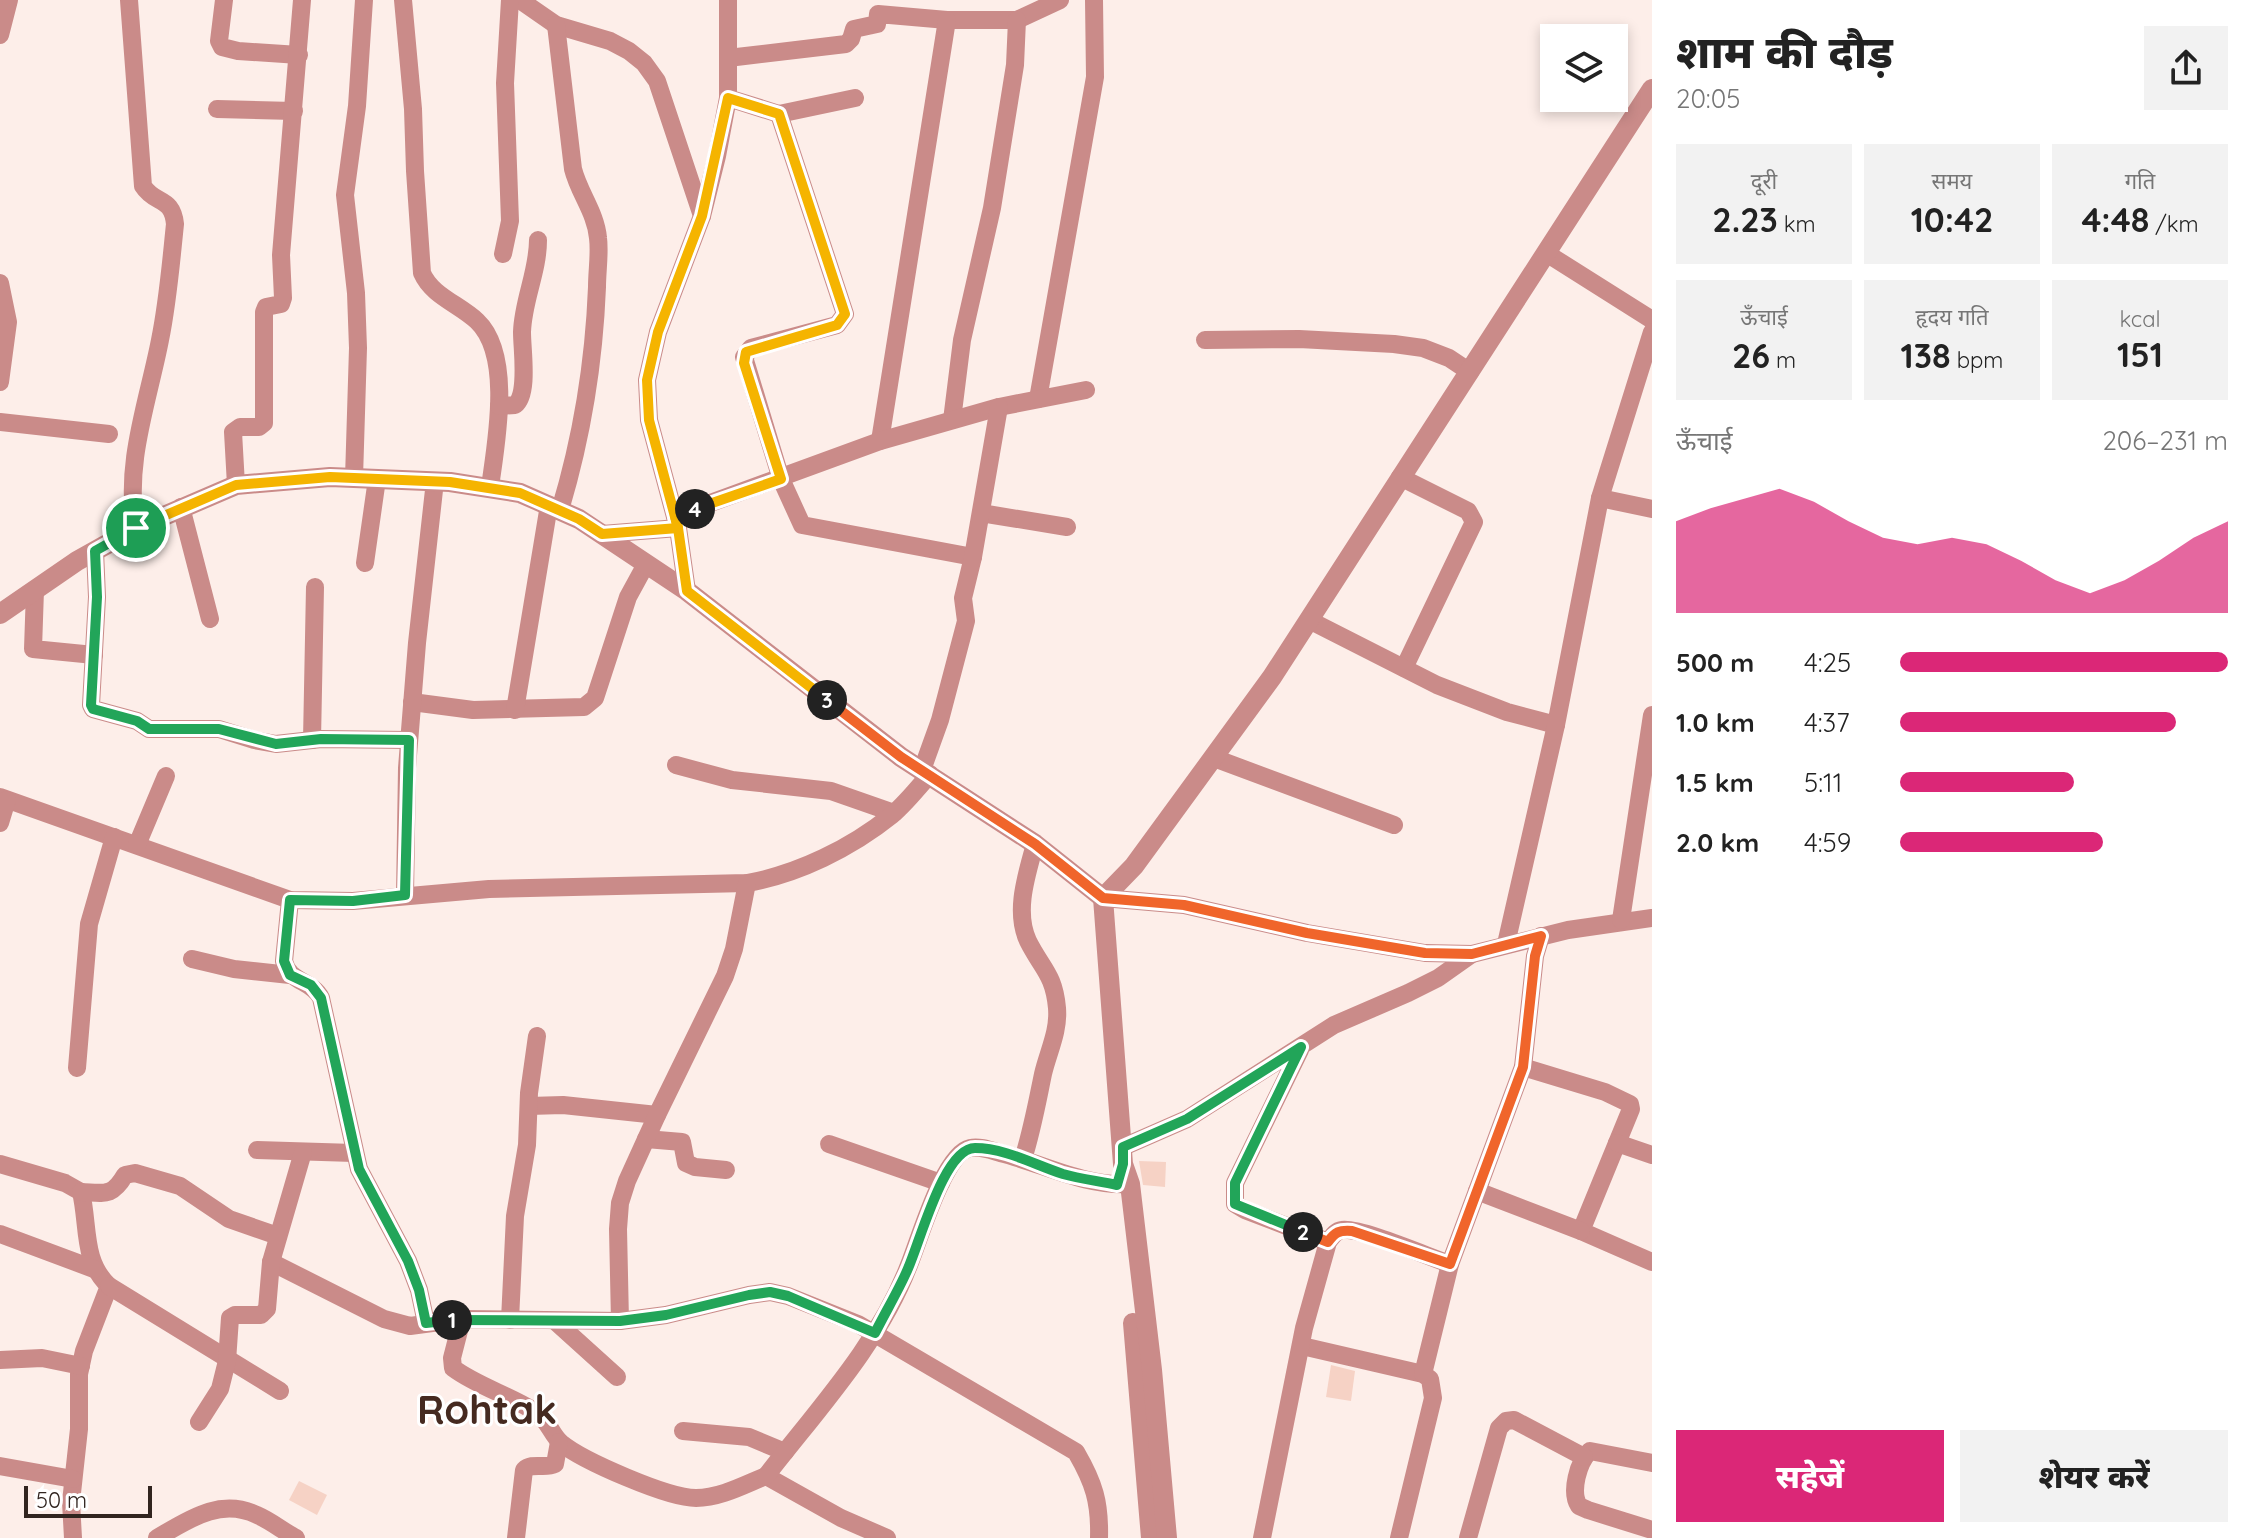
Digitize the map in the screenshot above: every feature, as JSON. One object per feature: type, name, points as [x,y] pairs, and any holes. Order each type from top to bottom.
[{"type":"street","points":[[0,35],[9,0]]},
{"type":"street","points":[[129,0],[143,186],[151,196],[168,203],[175,224],[161,338],[133,470],[136,528]]},
{"type":"street","points":[[224,0],[219,41],[222,47],[299,55]]},
{"type":"street","points":[[236,485],[233,432],[240,427],[259,427],[264,423],[264,312],[266,307],[282,302],[281,255],[302,0]]},
{"type":"street","points":[[354,478],[358,348],[356,293],[345,195],[357,106],[364,0]]},
{"type":"street","points":[[403,0],[413,109],[422,273],[434,290],[479,322],[489,338],[496,361],[499,406],[490,487]]},
{"type":"street","points":[[503,254],[510,221],[505,83],[510,0]]},
{"type":"street","points":[[520,0],[556,25],[610,41],[644,63],[657,81],[702,216]]},
{"type":"street","points":[[687,591],[677,522],[649,420],[647,380],[658,332],[702,216],[728,98],[728,0]]},
{"type":"street","points":[[952,420],[962,340],[992,208],[1015,65],[1010,20],[1002,0]]},
{"type":"street","points":[[728,58],[846,44],[854,29],[877,24],[873,7],[947,20],[1010,20],[1060,0]]},
{"type":"street","points":[[1038,399],[1095,77],[1094,0]]},
{"type":"street","points":[[880,441],[947,20]]},
{"type":"street","points":[[515,710],[555,508],[575,460],[595,324],[598,238],[573,169],[556,25]]},
{"type":"street","points":[[1151,1538],[1103,898],[1134,866],[1272,677],[1652,89]]},
{"type":"street","points":[[728,98],[779,114],[855,98]]},
{"type":"street","points":[[217,109],[294,111]]},
{"type":"street","points":[[779,114],[845,314],[837,325],[751,348],[744,357],[781,479],[802,525],[973,557]]},
{"type":"street","points":[[499,406],[515,405],[523,394],[523,315],[538,259],[538,240]]},
{"type":"street","points":[[1546,253],[1652,320]]},
{"type":"street","points":[[0,283],[8,322],[0,382]]},
{"type":"street","points":[[1506,944],[1556,725],[1600,498],[1649,351],[1652,332]]},
{"type":"street","points":[[1205,340],[1299,339],[1394,344],[1423,348],[1449,358],[1470,372]]},
{"type":"street","points":[[602,534],[677,522],[880,441],[999,407],[1086,390]]},
{"type":"street","points":[[0,823],[3,798],[290,900],[353,901],[489,889],[747,883],[778,877],[866,834],[894,813],[926,772],[966,621],[963,598],[999,407]]},
{"type":"street","points":[[0,422],[109,434]]},
{"type":"street","points":[[0,614],[95,551],[136,528],[236,485],[330,477],[435,481],[490,487],[520,493],[602,534],[687,591],[901,757],[1035,844],[1103,898],[1184,905],[1307,933],[1425,953],[1472,954],[1541,936],[1621,920],[1652,918]]},
{"type":"street","points":[[1400,477],[1468,511],[1474,522],[1404,668]]},
{"type":"street","points":[[365,563],[377,479]]},
{"type":"street","points":[[405,895],[409,740],[435,481]]},
{"type":"street","points":[[1600,498],[1652,509]]},
{"type":"street","points":[[181,507],[210,619]]},
{"type":"street","points":[[981,513],[1067,527]]},
{"type":"street","points":[[95,551],[97,580],[91,705],[97,712],[137,721],[149,729],[219,729],[276,744],[312,740],[409,740]]},
{"type":"street","points":[[412,702],[455,709],[515,710],[584,707],[590,704],[595,698],[628,597],[646,564]]},
{"type":"street","points":[[312,740],[315,587]]},
{"type":"street","points":[[35,590],[33,649],[94,655]]},
{"type":"street","points":[[1309,620],[1437,685],[1507,712],[1556,725]]},
{"type":"street","points":[[1621,920],[1652,715]]},
{"type":"street","points":[[1214,758],[1394,825]]},
{"type":"street","points":[[676,765],[732,780],[831,791],[894,813]]},
{"type":"street","points":[[137,845],[166,776]]},
{"type":"street","points":[[77,1068],[89,924],[114,837]]},
{"type":"street","points":[[1023,1159],[1058,1013],[1053,980],[1028,941],[1023,926],[1025,885],[1035,844]]},
{"type":"street","points":[[620,1321],[620,1203],[657,1115],[725,976],[734,949],[747,883]]},
{"type":"street","points":[[290,900],[284,961],[290,975]]},
{"type":"street","points":[[1423,1374],[1450,1264],[1523,1067],[1535,956],[1541,936]]},
{"type":"street","points":[[462,1319],[452,1358],[453,1368],[547,1420],[559,1442],[586,1458],[674,1496],[697,1498],[722,1494],[766,1476],[875,1333],[907,1271],[941,1183],[963,1151],[972,1148],[1023,1159],[1065,1174],[1123,1170],[1199,1112],[1334,1025],[1438,978],[1472,954]]},
{"type":"street","points":[[192,959],[234,969],[290,975],[311,985],[321,998],[359,1169],[408,1261],[419,1290],[426,1323]]},
{"type":"street","points":[[510,1320],[515,1216],[527,1145],[537,1036]]},
{"type":"street","points":[[1301,1047],[1235,1183],[1233,1195],[1235,1204],[1245,1210],[1328,1242]]},
{"type":"street","points":[[1523,1067],[1618,1096],[1630,1104],[1631,1109],[1581,1231]]},
{"type":"street","points":[[529,1106],[563,1105],[657,1115]]},
{"type":"street","points":[[646,1139],[682,1142],[686,1163],[726,1170]]},
{"type":"street","points":[[1617,1143],[1652,1155]]},
{"type":"street","points":[[829,1144],[941,1183]]},
{"type":"street","points":[[257,1150],[354,1153]]},
{"type":"street","points":[[199,1422],[220,1389],[227,1361],[230,1318],[264,1313],[268,1302],[271,1262],[297,1182],[303,1152]]},
{"type":"street","points":[[0,1164],[65,1183],[81,1192],[111,1192],[120,1185],[125,1175],[135,1173],[180,1186],[229,1219],[278,1236]]},
{"type":"street","points":[[1123,1170],[1152,1370],[1167,1538]]},
{"type":"street","points":[[1477,1191],[1652,1262]]},
{"type":"street","points":[[81,1192],[94,1269]]},
{"type":"street","points":[[1262,1538],[1304,1328],[1328,1242],[1334,1233],[1352,1231],[1450,1264]]},
{"type":"street","points":[[0,1234],[94,1269],[109,1286],[280,1391]]},
{"type":"street","points":[[271,1262],[384,1319],[410,1326],[462,1319],[620,1321],[666,1315],[749,1295],[770,1292],[788,1296],[875,1333],[1076,1452],[1092,1479],[1098,1501],[1099,1538]]},
{"type":"street","points":[[73,1538],[70,1521],[79,1429],[81,1366],[109,1286]]},
{"type":"street","points":[[555,1321],[617,1377]]},
{"type":"street","points":[[1302,1346],[1423,1374],[1430,1379],[1433,1398],[1399,1538]]},
{"type":"street","points":[[0,1360],[42,1358],[81,1366]]},
{"type":"street","points":[[1468,1538],[1499,1428],[1506,1421],[1514,1420],[1584,1457]]},
{"type":"street","points":[[683,1431],[749,1437],[785,1452]]},
{"type":"street","points":[[516,1538],[524,1470],[530,1466],[555,1464],[559,1442]]},
{"type":"street","points":[[1652,1463],[1594,1450],[1584,1457],[1574,1492],[1579,1506],[1652,1530]]},
{"type":"street","points":[[0,1466],[73,1479]]},
{"type":"street","points":[[766,1476],[841,1518],[887,1538]]},
{"type":"street","points":[[157,1538],[197,1515],[226,1507],[257,1514],[296,1538]]},
{"type":"building","points":[[1139,1161],[1166,1162],[1165,1187],[1143,1185]]},
{"type":"building","points":[[1331,1365],[1355,1371],[1351,1401],[1326,1397]]},
{"type":"building","points":[[299,1481],[327,1495],[317,1515],[289,1500]]},
{"type":"district","name":"Rohtak","points":[[487,1410]]},
{"type":"route","points":[[136,528],[95,551],[93,709],[137,721],[149,729],[219,729],[276,744],[321,739],[409,740],[405,895],[353,901],[290,900],[284,961],[290,975],[311,985],[321,998],[359,1169],[408,1261],[419,1290],[426,1323],[462,1319],[644,1319],[770,1292],[788,1296],[875,1333],[907,1271],[941,1183],[963,1151],[985,1149],[1065,1174],[1117,1185],[1123,1164],[1123,1147],[1187,1119],[1301,1047],[1235,1183],[1235,1204],[1328,1242],[1334,1233],[1352,1231],[1450,1264],[1523,1067],[1535,956],[1541,936],[1472,954],[1425,953],[1307,933],[1184,905],[1103,898],[1035,844],[901,757],[687,591],[678,528],[649,420],[647,380],[651,354],[702,216],[728,98],[779,114],[845,314],[837,325],[751,348],[744,357],[781,479],[675,516],[678,528],[602,534],[579,519],[520,493],[450,482],[330,477],[236,485],[136,528]]}]
